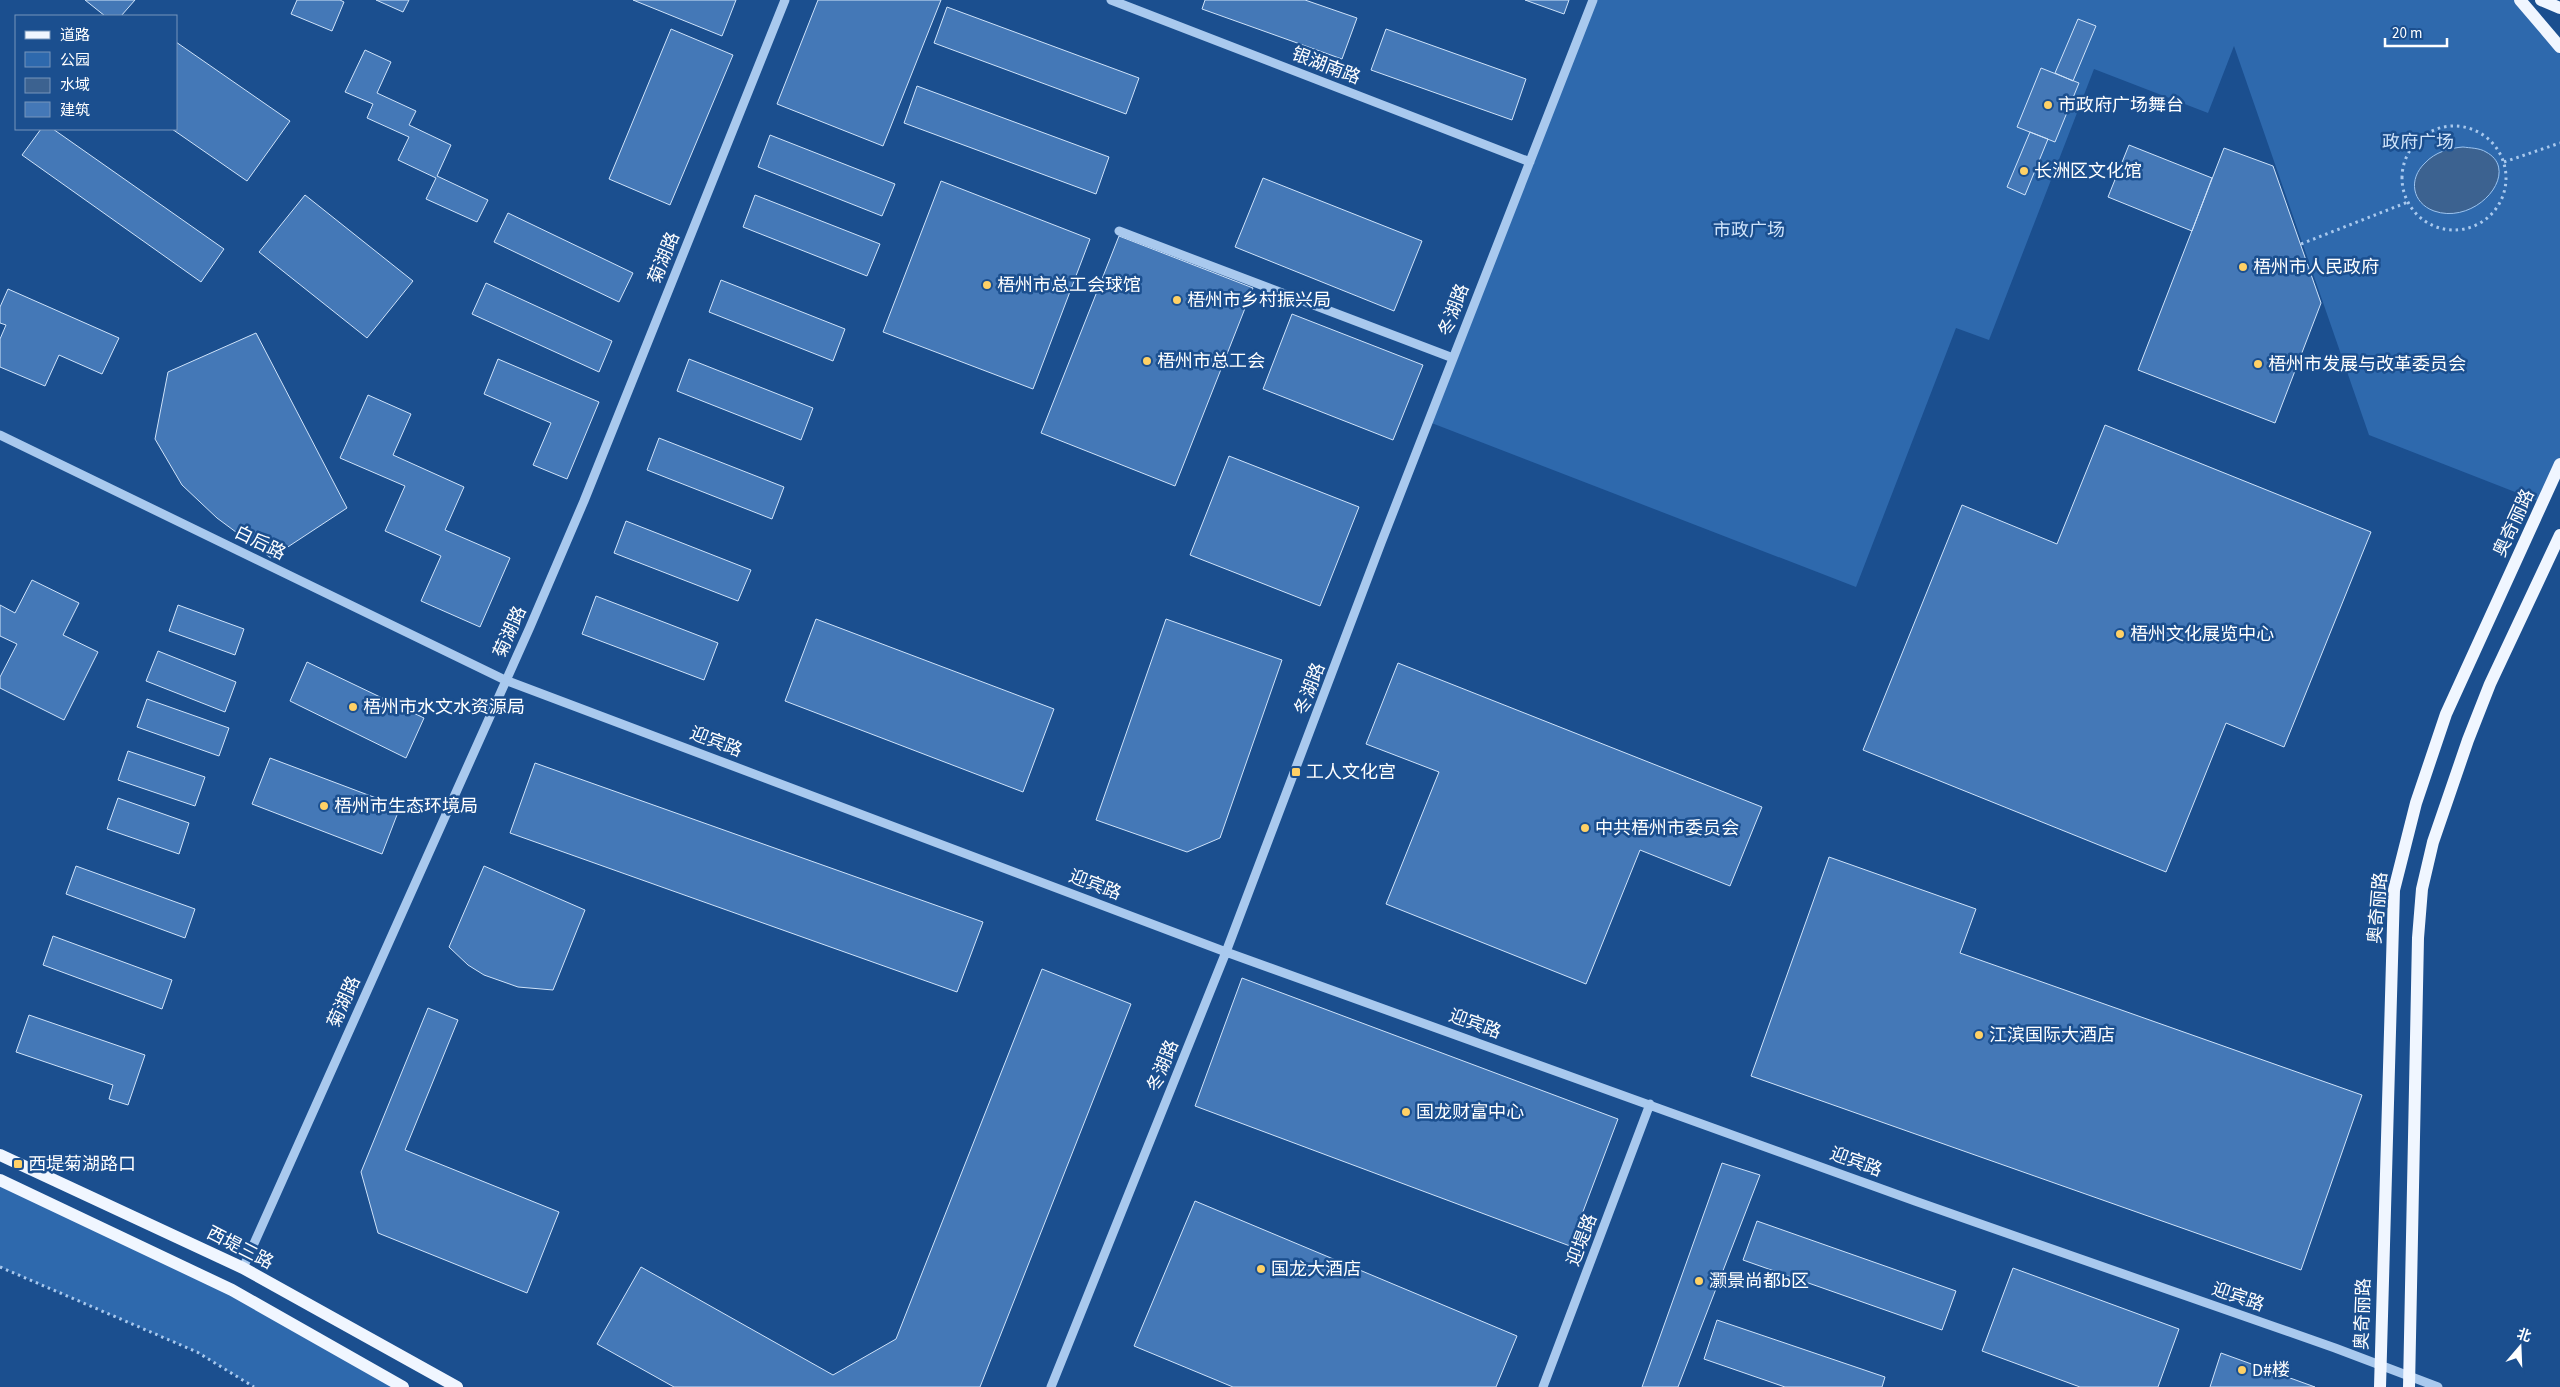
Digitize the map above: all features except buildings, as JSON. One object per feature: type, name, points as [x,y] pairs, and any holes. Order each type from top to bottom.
[{"type":"main road","points":[[2520,0],[2560,47]]},
{"type":"main road","points":[[2540,0],[2560,8]]},
{"type":"main road","name":"奥奇丽路","points":[[2380,1387],[2379,1365],[2394,890],[2416,803],[2446,714],[2560,464]]},
{"type":"main road","points":[[2409,1382],[2418,938],[2422,889],[2433,842],[2468,740],[2490,684],[2560,535]]},
{"type":"main road","name":"西堤三路","points":[[0,1155],[243,1268],[457,1387]]},
{"type":"main road","points":[[0,1180],[232,1290],[404,1387]]},
{"type":"street","name":"菊湖路","points":[[243,1268],[584,501],[784,0]]},
{"type":"street","name":"银湖南路","points":[[1111,0],[1530,162]]},
{"type":"street","name":"冬湖路","points":[[1051,1387],[1226,952],[1453,358],[1593,0]]},
{"type":"street","points":[[1119,231],[1453,358]]},
{"type":"street","name":"白后路","points":[[0,435],[505,680]]},
{"type":"street","name":"迎宾路","points":[[505,680],[1226,952],[1924,1204],[2379,1365],[2409,1382],[2438,1387]]},
{"type":"street","name":"迎堤路","points":[[1544,1387],[1650,1104]]},
{"type":"path","points":[[2451,126],[2468,127],[2484,135],[2497,147],[2504,162],[2507,179],[2503,196],[2489,216],[2467,229],[2450,230],[2433,225],[2419,216],[2408,202],[2403,186],[2403,169],[2408,152],[2419,139],[2434,130],[2451,126]]},
{"type":"path","points":[[2504,162],[2560,143]]},
{"type":"path","points":[[2301,244],[2408,202]]},
{"type":"path","points":[[0,1267],[197,1352],[254,1387]]},
{"type":"green space","name":"市政广场","points":[[1593,0],[2520,0],[2560,47],[2560,464],[2543,503],[2369,435],[2234,46],[2208,113],[2094,69],[1989,340],[1956,328],[1856,587],[1429,422]]},
{"type":"green space","points":[[0,1180],[172,1261],[403,1387],[254,1387],[197,1352],[0,1267]]},
{"type":"water","points":[[2463,147],[2484,151],[2496,161],[2499,171],[2497,183],[2490,194],[2479,204],[2465,211],[2450,214],[2434,211],[2417,197],[2415,190],[2416,176],[2429,159],[2438,153]]},
{"type":"place","name":"市政府广场舞台","points":[[2048,105]]},
{"type":"place","name":"长洲区文化馆","points":[[2024,171]]},
{"type":"place","name":"梧州市人民政府","points":[[2243,267]]},
{"type":"place","name":"梧州市总工会球馆","points":[[987,285]]},
{"type":"place","name":"梧州市乡村振兴局","points":[[1177,300]]},
{"type":"place","name":"梧州市总工会","points":[[1147,361]]},
{"type":"place","name":"梧州市发展与改革委员会","points":[[2258,364]]},
{"type":"place","name":"梧州文化展览中心","points":[[2120,634]]},
{"type":"place","name":"梧州市水文水资源局","points":[[353,707]]},
{"type":"place","name":"工人文化宫","points":[[1296,772]]},
{"type":"place","name":"梧州市生态环境局","points":[[324,806]]},
{"type":"place","name":"中共梧州市委员会","points":[[1585,828]]},
{"type":"place","name":"江滨国际大酒店","points":[[1979,1035]]},
{"type":"place","name":"国龙财富中心","points":[[1406,1112]]},
{"type":"place","name":"西堤菊湖路口","points":[[18,1164]]},
{"type":"place","name":"国龙大酒店","points":[[1261,1269]]},
{"type":"place","name":"灏景尚都b区","points":[[1699,1281]]},
{"type":"place","name":"D#楼","points":[[2242,1370]]},
{"type":"park label","name":"政府广场","points":[[2418,142]]}]
